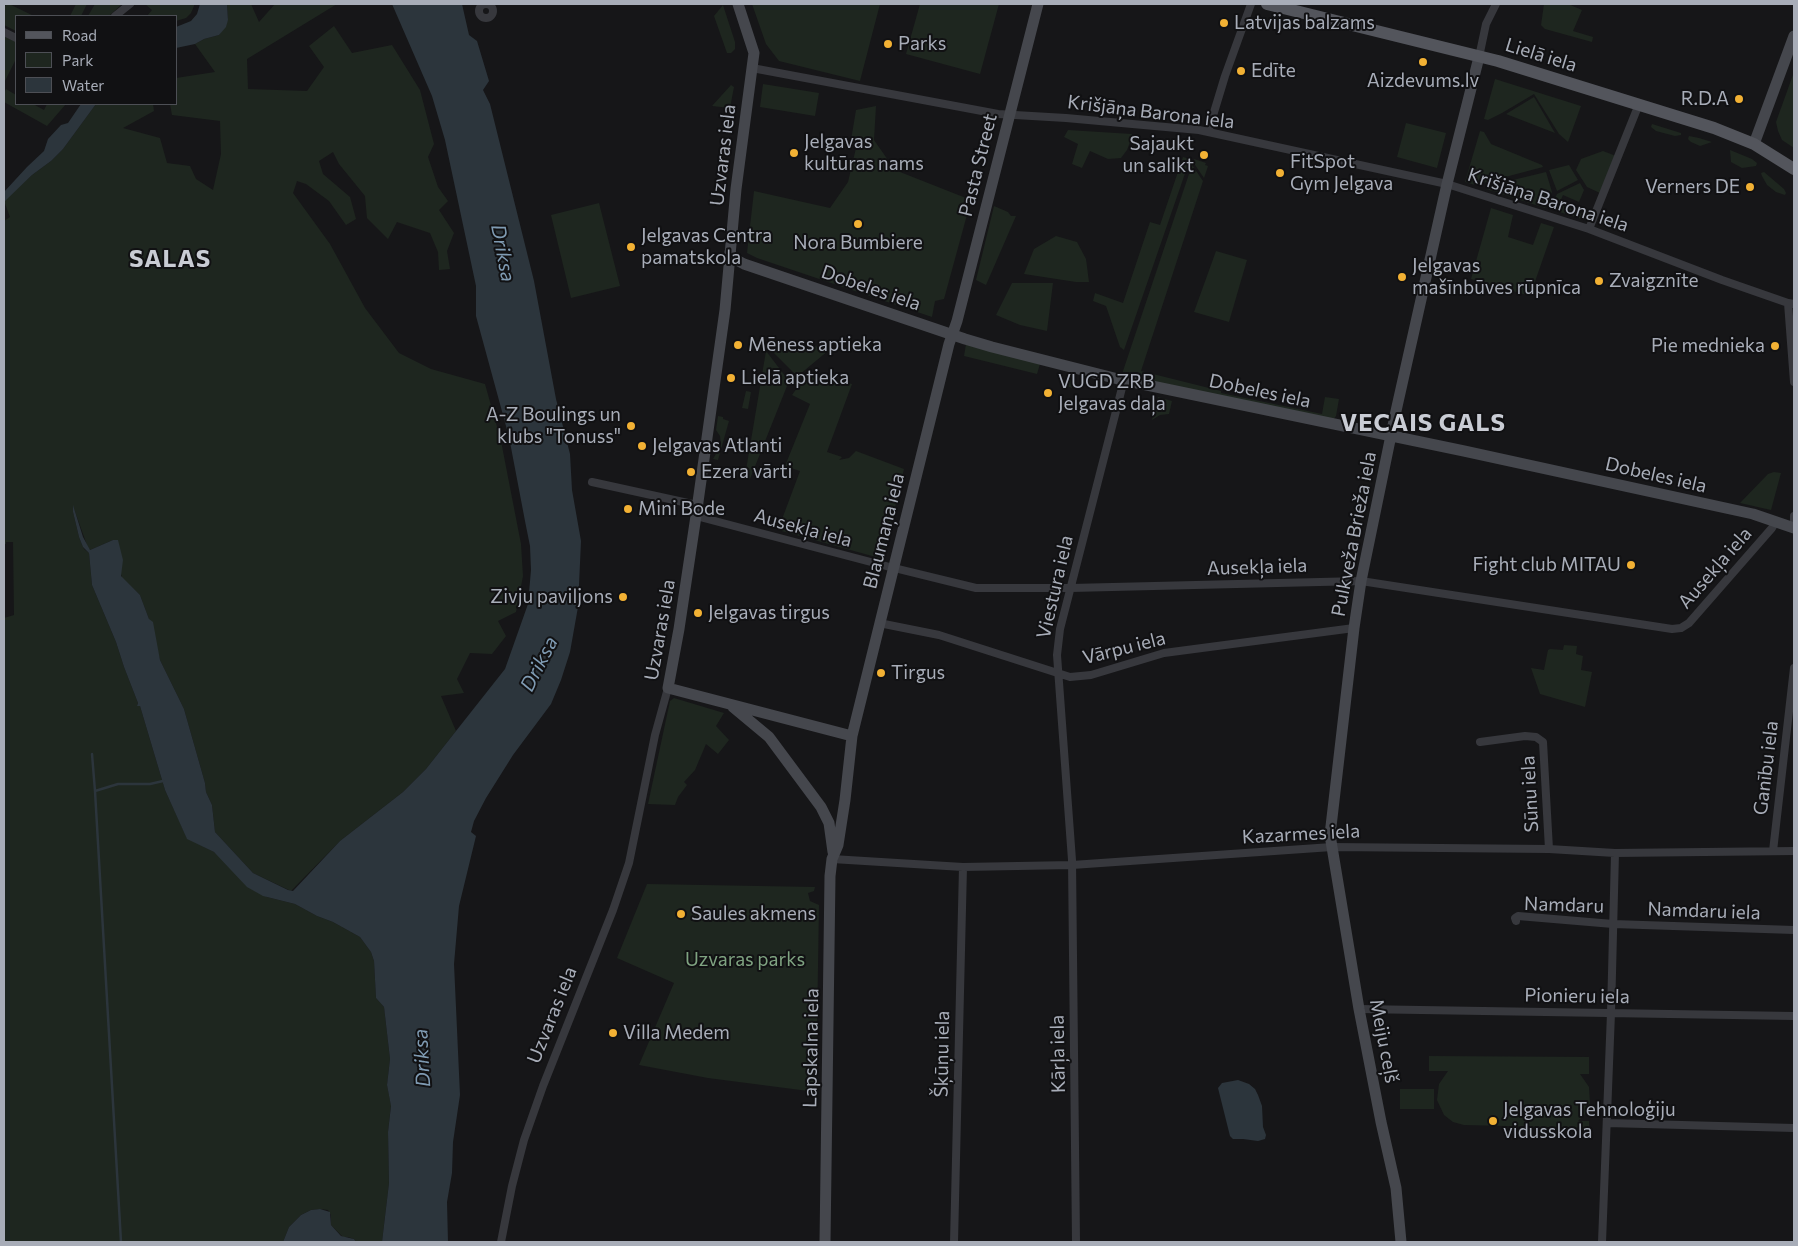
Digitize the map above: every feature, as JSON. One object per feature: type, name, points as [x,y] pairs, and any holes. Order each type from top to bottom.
[{"type":"main road","name":"Lielā iela","points":[[1267,4],[1479,57],[1639,104],[1714,128],[1754,144],[1794,169]]},
{"type":"street","points":[[116,15],[130,4]]},
{"type":"street","name":"Uzvaras iela","points":[[501,1242],[510,1194],[524,1140],[546,1078],[613,910],[629,863],[668,688],[697,511],[725,310],[738,174],[754,53],[738,4]]},
{"type":"street","name":"Pasta Street","points":[[952,334],[1038,4]]},
{"type":"street","points":[[1208,132],[1225,76],[1251,4]]},
{"type":"street","points":[[1479,57],[1486,24],[1496,4]]},
{"type":"street","points":[[1754,144],[1794,36]]},
{"type":"street","name":"Pulkveža Brieža iela","points":[[1332,846],[1330,835],[1354,628],[1362,581],[1391,436],[1447,184],[1479,57]]},
{"type":"street","name":"Krišjāņa Barona iela","points":[[752,68],[1008,116],[1071,119],[1208,132],[1447,184],[1589,229],[1791,304]]},
{"type":"street","points":[[1589,229],[1639,104]]},
{"type":"street","name":"Dobeles iela","points":[[730,252],[733,258],[744,264],[992,347],[1124,380],[1753,514],[1794,528]]},
{"type":"street","points":[[1791,304],[1794,382]]},
{"type":"street","name":"Blaumaņa iela","points":[[852,736],[952,334]]},
{"type":"street","name":"Viestura iela","points":[[1072,865],[1057,655],[1060,629],[1124,380]]},
{"type":"street","name":"Ausekļa iela","points":[[592,482],[893,568],[976,588],[1071,588],[1362,581],[1677,629],[1690,623],[1776,521]]},
{"type":"street","points":[[1794,516],[1794,528]]},
{"type":"street","name":"Vārpu iela","points":[[879,623],[939,635],[1070,677],[1091,675],[1164,653],[1354,628]]},
{"type":"street","name":"Ganību iela","points":[[1772,850],[1794,668]]},
{"type":"street","name":"Lapskalna iela","points":[[668,688],[852,736],[841,827],[838,845],[833,856]]},
{"type":"street","name":"Lapskalna iela","points":[[726,702],[770,737],[821,807],[829,824],[833,856],[830,876],[824,1242]]},
{"type":"street","points":[[770,737],[770,728],[779,716]]},
{"type":"street","name":"Sūnu iela","points":[[1480,742],[1525,736],[1536,737],[1543,742],[1549,849]]},
{"type":"street","name":"Kazarmes iela","points":[[833,856],[962,867],[1072,865],[1332,846],[1549,849],[1615,853],[1772,850]]},
{"type":"street","name":"Meiju ceļš","points":[[1332,846],[1381,1122],[1396,1188],[1401,1242]]},
{"type":"street","points":[[1772,850],[1794,851]]},
{"type":"street","points":[[1602,1242],[1615,853]]},
{"type":"street","name":"Kārļa iela","points":[[1072,865],[1076,1242]]},
{"type":"street","name":"Šķūņu iela","points":[[954,1242],[962,867]]},
{"type":"street","name":"Namdaru","points":[[1516,921],[1515,918],[1518,916],[1613,924]]},
{"type":"street","name":"Namdaru iela","points":[[1613,924],[1794,930]]},
{"type":"street","name":"Pionieru iela","points":[[1360,1009],[1794,1016]]},
{"type":"street","points":[[1607,1123],[1794,1128]]},
{"type":"green space","points":[[6,4],[9,4],[32,15],[15,15],[15,30],[4,25],[4,9]]},
{"type":"green space","points":[[76,4],[87,4],[82,15],[70,15]]},
{"type":"green space","points":[[95,4],[122,4],[110,15],[89,15]]},
{"type":"green space","points":[[145,4],[194,4],[191,13],[186,18],[178,20],[178,15],[148,15],[152,10]]},
{"type":"green space","points":[[227,4],[251,4],[259,22],[275,4],[337,4],[247,59],[248,89],[307,91],[324,67],[309,46],[334,26],[352,53],[392,45],[420,90],[434,144],[428,157],[438,187],[448,201],[439,210],[454,233],[447,251],[450,269],[439,270],[438,252],[430,233],[397,222],[388,239],[367,218],[365,196],[339,164],[333,152],[319,161],[323,174],[350,197],[356,219],[346,225],[329,201],[306,184],[297,181],[293,193],[330,244],[365,308],[399,353],[431,369],[485,384],[501,441],[521,544],[523,576],[516,612],[498,621],[506,636],[492,654],[470,653],[457,679],[464,693],[441,696],[456,731],[426,769],[403,792],[340,841],[291,891],[253,873],[215,832],[212,805],[206,792],[184,709],[160,660],[149,619],[140,595],[122,578],[113,540],[90,550],[88,548],[73,506],[79,537],[84,549],[89,553],[92,585],[116,642],[138,703],[137,706],[140,706],[165,790],[187,838],[214,852],[267,897],[295,904],[333,922],[360,937],[371,952],[374,961],[376,998],[384,1007],[390,1059],[387,1085],[391,1105],[388,1132],[389,1183],[382,1242],[356,1242],[354,1239],[343,1237],[331,1225],[331,1215],[328,1210],[320,1209],[311,1210],[301,1215],[289,1227],[283,1242],[4,1242],[4,618],[14,615],[13,542],[6,542],[4,544],[4,221],[10,217],[4,201],[63,149],[95,105],[153,105],[154,111],[123,128],[160,138],[167,163],[190,166],[196,179],[213,190],[221,154],[220,121],[172,115],[170,105],[178,105],[178,78],[215,72],[195,44],[204,39],[219,35],[228,20]]},
{"type":"green space","points":[[752,4],[880,4],[860,81],[779,61],[766,44]]},
{"type":"green space","points":[[920,4],[999,4],[980,74],[906,54]]},
{"type":"green space","points":[[1544,4],[1568,4],[1582,10],[1573,31],[1593,37],[1592,42],[1545,29],[1541,25]]},
{"type":"green space","points":[[723,5],[735,42],[735,49],[731,53],[727,53],[714,16]]},
{"type":"green space","points":[[4,36],[15,42],[15,61],[4,83]]},
{"type":"green space","points":[[1794,72],[1794,148],[1782,140],[1776,122]]},
{"type":"green space","points":[[1495,79],[1581,106],[1568,142],[1559,134],[1534,94],[1488,120],[1484,119]]},
{"type":"green space","points":[[763,84],[819,93],[815,116],[760,107]]},
{"type":"green space","points":[[731,85],[734,87],[730,108],[712,106]]},
{"type":"green space","points":[[6,89],[15,94],[15,105],[35,105],[44,110],[46,105],[65,105],[47,126],[4,102]]},
{"type":"green space","points":[[1534,97],[1555,133],[1506,114]]},
{"type":"green space","points":[[876,106],[874,140],[895,170],[971,200],[944,299],[935,301],[932,317],[747,253],[754,191],[830,208],[848,182],[856,148],[850,146],[856,110]]},
{"type":"green space","points":[[1406,123],[1446,133],[1437,168],[1397,157]]},
{"type":"green space","points":[[1652,124],[1681,133],[1681,135],[1675,136],[1656,131],[1651,127]]},
{"type":"green space","points":[[1068,130],[1132,134],[1132,137],[1127,150],[1121,158],[1108,159],[1090,151],[1082,168],[1072,164],[1078,144],[1064,137]]},
{"type":"green space","points":[[1480,131],[1484,132],[1491,144],[1543,167],[1475,185],[1465,182]]},
{"type":"green space","points":[[1689,136],[1712,142],[1700,146],[1691,142],[1688,139]]},
{"type":"green space","points":[[1730,150],[1752,159],[1757,163],[1756,166],[1742,168],[1731,162]]},
{"type":"green space","points":[[1603,151],[1616,156],[1600,193],[1587,187],[1576,170],[1581,159]]},
{"type":"green space","points":[[1183,157],[1190,159],[1124,350],[1120,347],[1106,306],[1093,301],[1095,293],[1123,303],[1150,222],[1160,225]]},
{"type":"green space","points":[[1194,159],[1206,163],[1205,165],[1208,166],[1204,178],[1193,162]]},
{"type":"green space","points":[[1192,165],[1203,181],[1141,371],[1221,391],[1221,393],[1322,414],[1325,397],[1339,399],[1336,416],[1333,420],[1146,380],[1137,372],[1122,374]]},
{"type":"green space","points":[[1569,165],[1578,180],[1557,191],[1549,170]]},
{"type":"green space","points":[[1546,172],[1552,192],[1545,208],[1486,189],[1488,186]]},
{"type":"green space","points":[[1764,172],[1784,189],[1785,195],[1776,192],[1767,185],[1761,173]]},
{"type":"green space","points":[[1580,183],[1584,190],[1579,202],[1563,195],[1559,204],[1590,216],[1588,221],[1550,209],[1557,194]]},
{"type":"green space","points":[[599,203],[620,286],[571,298],[551,215]]},
{"type":"green space","points":[[994,206],[1008,212],[1011,216],[1016,216],[986,285],[976,280]]},
{"type":"green space","points":[[1491,208],[1513,215],[1508,237],[1533,245],[1541,223],[1554,227],[1530,296],[1471,279]]},
{"type":"green space","points":[[1056,236],[1077,242],[1086,259],[1089,282],[1076,282],[1024,274],[1034,249]]},
{"type":"green space","points":[[1216,251],[1247,260],[1229,322],[1194,312]]},
{"type":"green space","points":[[1012,283],[1053,283],[1047,331],[1020,325],[996,315]]},
{"type":"green space","points":[[769,338],[782,342],[779,349],[788,353],[791,345],[803,347],[805,343],[829,350],[799,375],[794,373],[768,347]]},
{"type":"green space","points":[[966,344],[1040,364],[1037,374],[964,356]]},
{"type":"green space","points":[[766,351],[789,381],[750,479],[745,476]]},
{"type":"green space","points":[[1071,372],[1076,374],[1072,388],[1067,386],[1066,383]]},
{"type":"green space","points":[[811,377],[829,382],[831,379],[852,384],[827,452],[842,457],[839,460],[849,458],[856,451],[904,469],[883,559],[778,530],[800,471],[785,466],[810,404],[792,395],[797,388]]},
{"type":"green space","points":[[746,391],[751,392],[748,409],[742,408]]},
{"type":"green space","points":[[1158,397],[1172,401],[1169,414],[1160,415],[1152,420]]},
{"type":"green space","points":[[718,416],[729,421],[718,460],[713,459],[721,445],[720,436],[716,430]]},
{"type":"green space","points":[[1774,472],[1781,473],[1771,510],[1740,503],[1768,474]]},
{"type":"green space","points":[[1564,645],[1577,646],[1576,654],[1583,656],[1581,670],[1592,672],[1585,707],[1540,694],[1531,668],[1544,670],[1548,650],[1563,650]]},
{"type":"green space","points":[[674,698],[724,713],[716,726],[729,740],[718,754],[706,744],[695,770],[684,782],[687,785],[678,797],[675,805],[648,804],[670,701]]},
{"type":"green space","name":"Uzvaras parks","points":[[647,884],[815,887],[814,891],[808,893],[810,901],[819,905],[816,1092],[708,1078],[639,1065],[674,983],[617,958]]},
{"type":"green space","points":[[1429,1056],[1589,1057],[1589,1074],[1580,1074],[1589,1087],[1590,1104],[1585,1114],[1578,1121],[1589,1121],[1589,1128],[1464,1125],[1453,1122],[1444,1115],[1437,1100],[1439,1084],[1448,1071],[1429,1071]]},
{"type":"green space","points":[[1400,1089],[1434,1089],[1434,1109],[1400,1109]]},
{"type":"water","points":[[200,4],[227,4],[228,20],[226,27],[219,35],[204,39],[195,44],[178,48],[178,26],[191,21],[197,14]]},
{"type":"water","name":"Driksa","points":[[392,4],[462,4],[469,35],[477,41],[489,81],[483,90],[490,104],[534,281],[556,399],[570,454],[572,490],[581,541],[578,607],[570,652],[561,680],[551,704],[513,755],[486,798],[474,821],[471,832],[476,836],[459,906],[454,964],[460,1095],[447,1202],[448,1242],[382,1242],[389,1183],[388,1132],[391,1106],[387,1085],[390,1059],[384,1007],[376,998],[374,961],[371,952],[360,937],[333,922],[295,904],[263,896],[247,887],[214,852],[187,839],[165,790],[140,706],[137,706],[138,703],[116,642],[92,585],[89,553],[83,547],[79,537],[73,512],[73,505],[83,537],[90,550],[113,540],[118,540],[123,560],[121,576],[140,595],[149,619],[153,622],[160,660],[184,709],[206,792],[212,805],[215,832],[253,873],[288,890],[293,891],[340,841],[403,792],[426,769],[505,669],[528,604],[531,570],[530,546],[509,437],[476,316],[476,286],[445,140],[432,96]]},
{"type":"water","points":[[80,105],[95,105],[63,149],[4,202],[4,192],[44,151],[48,139],[61,125],[68,123]]},
{"type":"water","points":[[1238,1080],[1249,1084],[1258,1095],[1262,1106],[1265,1139],[1258,1141],[1233,1139],[1230,1136],[1218,1088],[1222,1083]]},
{"type":"water","points":[[320,1209],[330,1212],[331,1225],[341,1236],[354,1239],[356,1242],[283,1242],[289,1227],[301,1215],[311,1210]]},
{"type":"waterway","points":[[92,754],[95,791]]},
{"type":"waterway","points":[[121,1242],[95,791],[118,784],[150,784],[163,781]]},
{"type":"place","name":"Latvijas balzams","points":[[1224,23]]},
{"type":"place","name":"Parks","points":[[888,44]]},
{"type":"place","name":"Aizdevums.lv","points":[[1423,62]]},
{"type":"place","name":"Edīte","points":[[1241,71]]},
{"type":"place","name":"R.D.A","points":[[1739,99]]},
{"type":"place","name":"Jelgavas kultūras nams","points":[[794,153]]},
{"type":"place","name":"Sajaukt un salikt","points":[[1204,155]]},
{"type":"place","name":"FitSpot Gym Jelgava","points":[[1280,173]]},
{"type":"place","name":"Verners DE","points":[[1750,187]]},
{"type":"place","name":"Nora Bumbiere","points":[[858,224]]},
{"type":"place","name":"Jelgavas Centra pamatskola","points":[[631,247]]},
{"type":"place","name":"Jelgavas mašīnbūves rūpnīca","points":[[1402,277]]},
{"type":"place","name":"Zvaigznīte","points":[[1599,281]]},
{"type":"place","name":"Mēness aptieka","points":[[738,345]]},
{"type":"place","name":"Pie mednieka","points":[[1775,346]]},
{"type":"place","name":"Lielā aptieka","points":[[731,378]]},
{"type":"place","name":"VUGD ZRB Jelgavas daļa","points":[[1048,393]]},
{"type":"place","name":"A-Z Boulings un klubs \"Tonuss\"","points":[[631,426]]},
{"type":"place","name":"Jelgavas Atlanti","points":[[642,446]]},
{"type":"place","name":"Ezera vārti","points":[[691,472]]},
{"type":"place","name":"Mini Bode","points":[[628,509]]},
{"type":"place","name":"Fight club MITAU","points":[[1631,565]]},
{"type":"place","name":"Zivju paviljons","points":[[623,597]]},
{"type":"place","name":"Jelgavas tirgus","points":[[698,613]]},
{"type":"place","name":"Tirgus","points":[[881,673]]},
{"type":"place","name":"Saules akmens","points":[[681,914]]},
{"type":"place","name":"Villa Medem","points":[[613,1033]]},
{"type":"place","name":"Jelgavas Tehnoloģiju vidusskola","points":[[1493,1121]]},
{"type":"district","name":"SALAS","points":[[170,259]]},
{"type":"district","name":"VECAIS GALS","points":[[1423,423]]}]
